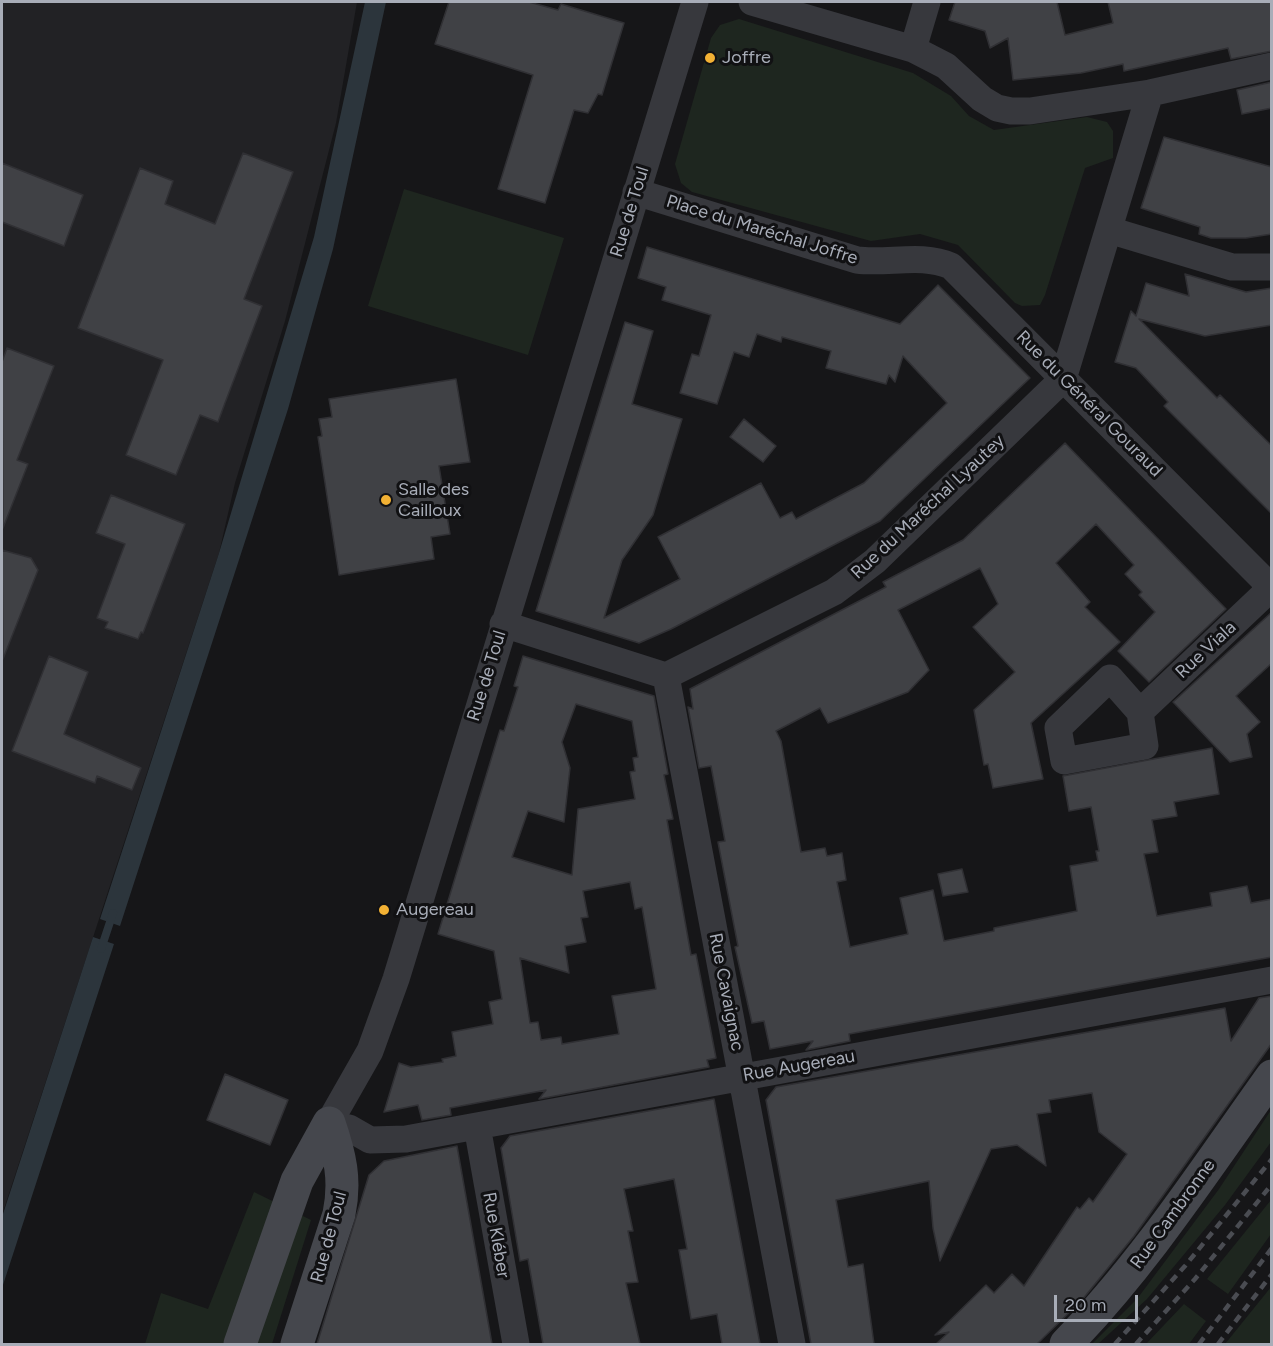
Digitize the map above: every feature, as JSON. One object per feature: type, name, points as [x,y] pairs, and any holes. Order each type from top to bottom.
[{"type":"street","name":"Rue de Toul","points":[[297,1344],[344,1192],[340,1156],[329,1123],[357,1078],[378,1032],[695,2]]},
{"type":"street","points":[[752,2],[913,49],[946,66],[982,99],[1011,111],[1030,111],[1150,93],[1272,66]]},
{"type":"street","points":[[913,49],[927,2]]},
{"type":"street","name":"Rue du Maréchal Lyautey","points":[[666,676],[834,592],[875,561],[1063,379],[1150,93]]},
{"type":"street","name":"Place du Maréchal Joffre","points":[[636,192],[857,260],[888,262]]},
{"type":"street","points":[[1109,230],[1232,267],[1272,267]]},
{"type":"street","name":"Rue du Général Gouraud","points":[[888,262],[924,259],[951,266],[1271,588]]},
{"type":"street","name":"Rue Viala","points":[[1140,712],[1271,588]]},
{"type":"street","points":[[503,624],[666,676]]},
{"type":"street","name":"Rue Cavaignac","points":[[666,676],[792,1344]]},
{"type":"street","name":"Rue Augereau","points":[[329,1123],[349,1128],[370,1140],[389,1141],[1272,980]]},
{"type":"street","name":"Rue Cambronne","points":[[1066,1344],[1104,1305],[1150,1247],[1272,1076]]},
{"type":"street","points":[[240,1344],[297,1181],[329,1123]]},
{"type":"street","name":"Rue Kléber","points":[[477,1126],[516,1344]]},
{"type":"shaded area","points":[[2,2],[357,2],[336,123],[285,321],[235,483],[219,553],[2,1215]]},
{"type":"shaded area","points":[[365,2],[386,2],[333,249],[288,409],[120,926],[100,919],[219,553],[314,237]]},
{"type":"shaded area","points":[[739,19],[913,73],[951,96],[969,116],[994,130],[1087,117],[1107,122],[1113,131],[1113,158],[1085,168],[1040,305],[1022,306],[1015,303],[958,245],[920,234],[871,241],[692,192],[681,183],[675,164],[711,38],[720,25]]},
{"type":"shaded area","points":[[404,189],[564,238],[528,355],[368,306]]},
{"type":"shaded area","points":[[93,937],[114,944],[2,1288],[2,1217]]},
{"type":"shaded area","points":[[1271,1110],[1271,1142],[1225,1205],[1147,1299],[1098,1344],[1092,1344],[1137,1299],[1219,1189]]},
{"type":"shaded area","points":[[254,1192],[311,1220],[272,1344],[145,1344],[161,1293],[208,1309]]},
{"type":"shaded area","points":[[1271,1200],[1271,1234],[1228,1294],[1207,1279]]},
{"type":"shaded area","points":[[1271,1287],[1271,1344],[1225,1344]]},
{"type":"shaded area","points":[[1184,1304],[1206,1321],[1189,1344],[1146,1344]]},
{"type":"building","points":[[449,2],[529,2],[558,10],[561,4],[624,23],[602,95],[598,94],[588,113],[574,110],[545,203],[498,189],[533,75],[435,44]]},
{"type":"building","points":[[955,2],[1057,2],[1065,35],[1113,23],[1108,2],[1272,2],[1272,51],[1231,59],[1228,48],[1124,71],[1123,64],[1081,73],[1013,80],[1008,38],[990,48],[985,31],[949,20]]},
{"type":"building","points":[[1272,82],[1272,108],[1242,114],[1237,90]]},
{"type":"building","points":[[1164,137],[1272,167],[1272,234],[1246,238],[1211,238],[1199,234],[1200,227],[1141,208]]},
{"type":"building","points":[[243,153],[293,172],[244,299],[262,306],[218,422],[200,415],[176,475],[126,455],[163,360],[78,328],[140,168],[173,181],[165,204],[215,224]]},
{"type":"building","points":[[2,163],[83,195],[64,246],[2,222]]},
{"type":"building","points":[[647,247],[900,324],[938,285],[1030,378],[880,521],[671,629],[639,643],[536,611],[625,322],[653,331],[632,404],[682,419],[653,515],[622,560],[604,618],[680,579],[658,537],[761,483],[780,518],[792,512],[796,519],[864,483],[947,403],[903,356],[895,382],[889,375],[886,384],[826,368],[831,351],[782,337],[781,342],[757,334],[749,357],[734,352],[717,404],[680,393],[692,354],[699,356],[711,315],[662,300],[666,287],[638,278]]},
{"type":"building","points":[[1185,274],[1246,292],[1272,288],[1272,325],[1205,336],[1139,319],[1217,398],[1220,395],[1272,446],[1272,514],[1164,406],[1168,402],[1136,368],[1115,362],[1131,311],[1136,316],[1146,283],[1189,296]]},
{"type":"building","points":[[7,348],[54,366],[17,460],[28,464],[3,528],[2,362]]},
{"type":"building","name":"Salle des Cailloux","points":[[456,379],[470,462],[439,466],[450,534],[431,537],[434,559],[339,575],[318,437],[322,436],[319,419],[332,417],[329,399]]},
{"type":"building","points":[[744,419],[776,446],[763,462],[730,437]]},
{"type":"building","points":[[1065,443],[1226,609],[1149,682],[1118,651],[1155,612],[1139,595],[1142,592],[1125,574],[1134,565],[1096,524],[1056,563],[1090,602],[1085,607],[1120,642],[1031,723],[1043,779],[993,788],[988,764],[984,765],[974,710],[1015,672],[973,627],[998,604],[980,568],[898,610],[929,670],[908,692],[828,723],[820,708],[776,731],[781,741],[801,852],[825,848],[827,856],[842,853],[846,880],[837,882],[850,947],[908,934],[900,898],[933,890],[944,941],[1077,911],[1070,866],[1098,861],[1096,851],[1099,851],[1091,807],[1069,811],[1063,776],[1212,748],[1219,794],[1174,802],[1177,816],[1152,820],[1158,852],[1144,854],[1157,916],[1212,906],[1210,893],[1247,886],[1251,903],[1272,899],[1272,957],[849,1034],[850,1041],[806,1050],[813,1041],[770,1049],[764,1021],[752,1023],[735,947],[738,946],[718,842],[725,841],[711,766],[699,768],[688,707],[693,709],[690,689],[886,587],[883,582],[963,540]]},
{"type":"building","points":[[111,495],[185,524],[143,633],[141,632],[138,639],[105,628],[108,622],[97,618],[125,544],[96,533]]},
{"type":"building","points":[[2,550],[31,558],[38,570],[3,659]]},
{"type":"building","points":[[1272,612],[1272,663],[1236,696],[1260,722],[1247,734],[1252,757],[1230,762],[1173,702]]},
{"type":"building","points":[[49,656],[88,672],[64,734],[141,768],[132,790],[97,776],[95,783],[12,751]]},
{"type":"building","points":[[523,656],[654,696],[668,774],[664,775],[673,819],[667,820],[691,955],[696,954],[716,1058],[707,1060],[709,1067],[539,1099],[546,1090],[450,1108],[451,1115],[422,1120],[418,1105],[384,1112],[399,1063],[411,1067],[443,1062],[442,1059],[456,1056],[452,1032],[493,1024],[489,1002],[502,999],[494,951],[438,934],[500,730],[504,731],[518,687],[514,686]],"holes":[[[576,704],[632,721],[638,757],[633,758],[635,771],[630,772],[635,799],[578,809],[572,875],[512,857],[528,811],[564,822],[570,768],[562,742]],[[630,882],[635,909],[642,907],[656,989],[612,996],[619,1034],[562,1044],[561,1037],[541,1040],[538,1022],[530,1023],[520,958],[569,973],[565,946],[586,942],[581,918],[588,917],[583,891]]]},
{"type":"building","points":[[962,869],[968,892],[943,896],[938,874]]},
{"type":"building","points":[[1272,996],[1272,1043],[1134,1236],[1082,1300],[1037,1344],[936,1344],[949,1332],[935,1335],[986,1285],[994,1293],[1012,1274],[1024,1286],[1077,1207],[1080,1209],[1089,1198],[1093,1202],[1127,1154],[1099,1132],[1092,1093],[1049,1100],[1051,1112],[1037,1114],[1046,1166],[1017,1145],[991,1149],[940,1261],[933,1228],[929,1181],[836,1200],[848,1267],[863,1264],[874,1344],[811,1344],[766,1100],[776,1087],[1225,1008],[1231,1041],[1259,998]]},
{"type":"building","points":[[225,1074],[288,1100],[270,1145],[207,1120]]},
{"type":"building","points":[[714,1099],[760,1344],[722,1344],[717,1314],[691,1319],[679,1250],[687,1249],[674,1179],[624,1189],[633,1231],[628,1231],[638,1282],[626,1283],[640,1344],[543,1344],[528,1259],[520,1261],[501,1148],[510,1136]]},
{"type":"building","points":[[457,1146],[492,1344],[317,1344],[369,1175],[384,1161]]},
{"type":"waterway","points":[[101,949],[113,913]]},
{"type":"railway","points":[[1115,1344],[1185,1266],[1272,1159]]},
{"type":"railway","points":[[1136,1344],[1195,1279],[1272,1184]]},
{"type":"railway","points":[[1199,1344],[1272,1248]]},
{"type":"railway","points":[[1218,1344],[1272,1274]]},
{"type":"place","name":"Joffre","points":[[710,58]]},
{"type":"place","name":"Salle des Cailloux","points":[[386,500]]},
{"type":"place","name":"Augereau","points":[[384,910]]}]
